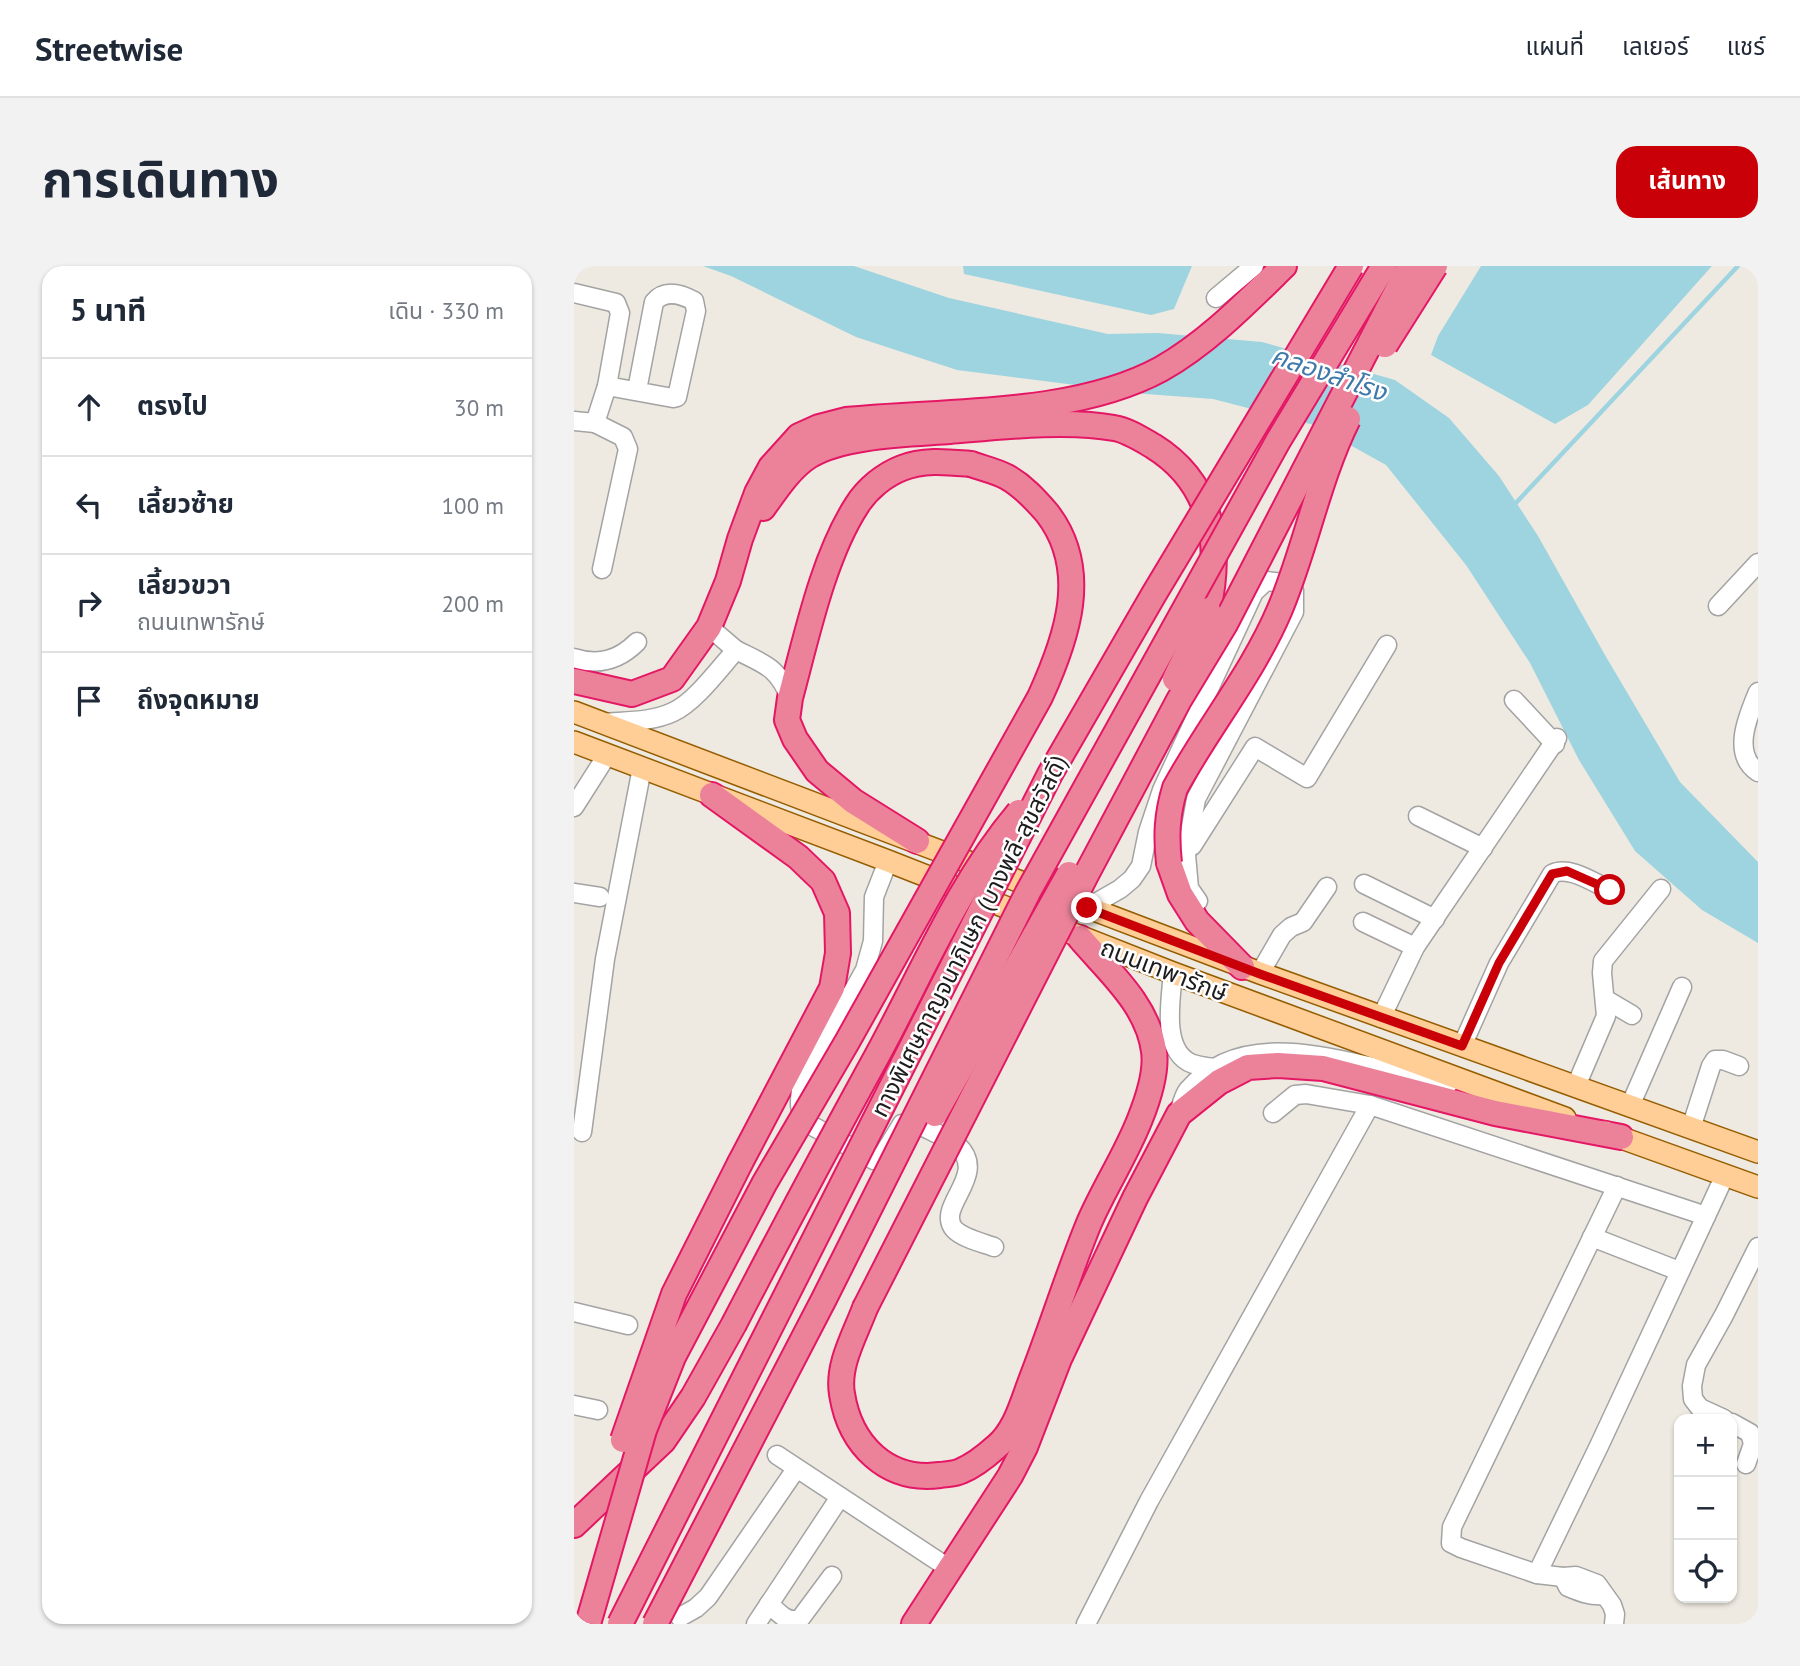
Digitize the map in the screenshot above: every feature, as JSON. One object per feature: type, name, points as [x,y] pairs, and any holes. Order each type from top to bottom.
[{"type":"highway","points":[[574,681],[632,694],[672,679],[709,627],[728,581],[757,493],[771,467],[799,436],[846,420],[1052,403],[1094,396],[1160,369],[1192,349],[1284,266]]},
{"type":"highway","name":"ทางพิเศษกาญจนาภิเษก (บางพลี-สุขสวัสดิ์)","points":[[620,1624],[1050,774],[1154,594],[1351,266]]},
{"type":"highway","name":"ทางพิเศษกาญจนาภิเษก (บางพลี-สุขสวัสดิ์)","points":[[655,1624],[824,1299],[1028,892],[1278,441],[1384,266]]},
{"type":"highway","points":[[1080,938],[1134,1000],[1147,1023],[1154,1054],[1151,1085],[1141,1117],[1089,1223],[1045,1345],[1009,1434],[985,1456],[960,1472],[926,1477],[901,1472],[879,1462],[862,1443],[850,1425],[842,1392],[843,1366],[864,1308],[1093,863],[1179,700],[1231,613],[1410,266]]},
{"type":"highway","points":[[1251,970],[1197,921],[1180,894],[1177,859],[1166,838],[1169,810],[1175,788],[1262,647],[1301,552],[1326,472],[1344,427],[1387,342],[1435,266]]},
{"type":"highway","points":[[740,539],[780,484],[807,457],[826,448],[902,435],[1087,424],[1118,428],[1165,454],[1201,495],[1213,534],[1213,586],[1208,610],[1181,668],[900,1182],[824,1299]]},
{"type":"highway","points":[[588,1624],[644,1430],[673,1357],[764,1184],[847,1042],[1040,697],[1056,663],[1073,592],[1068,553],[1057,527],[1033,496],[1005,476],[971,464],[936,461],[902,468],[877,483],[857,505],[828,569],[790,698],[787,720],[795,739],[817,771],[853,801],[917,841]]},
{"type":"highway","points":[[574,1525],[663,1441],[693,1397],[872,1065],[945,921],[990,849],[1050,774]]},
{"type":"highway","points":[[576,1624],[626,1430],[674,1294],[832,988],[838,953],[837,913],[823,880],[798,857],[712,795]]},
{"type":"highway","points":[[914,1624],[1015,1466],[1065,1347],[1135,1198],[1179,1114],[1219,1082],[1248,1067],[1278,1065],[1323,1068],[1494,1113],[1620,1138]]},
{"type":"main road","name":"ถนนเทพารักษ์","points":[[574,712],[1251,970],[1758,1152]]},
{"type":"main road","name":"ถนนเทพารักษ์","points":[[574,742],[888,861],[1080,938],[1486,1091],[1758,1187]]},
{"type":"street","points":[[1216,298],[1254,266]]},
{"type":"street","points":[[574,293],[612,301],[619,307],[620,313],[607,386],[594,423]]},
{"type":"street","points":[[607,386],[677,397],[696,311],[694,301],[683,295],[667,294],[658,297],[654,302],[637,390]]},
{"type":"street","points":[[574,421],[594,423],[623,437],[628,449],[602,569]]},
{"type":"street","points":[[1718,606],[1758,563]]},
{"type":"street","points":[[1087,908],[1121,889],[1141,866],[1148,832],[1162,790],[1254,592],[1266,581],[1284,583],[1294,591],[1294,612],[1196,799],[1177,859]]},
{"type":"street","points":[[709,627],[736,650],[760,660],[773,670],[783,682],[790,698]]},
{"type":"street","points":[[574,658],[593,662],[613,660],[625,654],[636,642]]},
{"type":"street","points":[[1177,859],[1255,747],[1307,778],[1387,645]]},
{"type":"street","points":[[603,723],[652,719],[675,711],[700,690],[736,650]]},
{"type":"street","points":[[1758,692],[1746,723],[1744,755],[1758,772]]},
{"type":"street","points":[[1381,1018],[1415,947],[1556,741],[1514,700]]},
{"type":"street","points":[[574,807],[607,755]]},
{"type":"street","points":[[582,1132],[605,959],[642,768]]},
{"type":"street","points":[[1418,816],[1483,848]]},
{"type":"street","points":[[888,861],[874,897],[873,941],[864,970],[802,1082],[799,1102],[801,1115],[807,1124],[874,1160],[883,1155],[902,1124],[914,1123],[956,1144],[966,1157],[969,1171],[951,1210],[951,1222],[954,1229],[960,1233],[994,1247]]},
{"type":"street","points":[[1462,1046],[1499,963],[1552,874],[1567,871],[1610,890]]},
{"type":"street","points":[[1364,884],[1435,919]]},
{"type":"street","points":[[1251,970],[1282,935],[1303,922],[1326,887]]},
{"type":"street","points":[[1576,1086],[1606,1016],[1603,961],[1661,889]]},
{"type":"street","points":[[574,893],[600,897]]},
{"type":"street","points":[[1363,922],[1415,947]]},
{"type":"street","points":[[1173,973],[1169,1018],[1175,1049],[1188,1062],[1213,1068]]},
{"type":"street","points":[[1630,1106],[1682,987]]},
{"type":"street","points":[[1605,999],[1632,1015]]},
{"type":"street","points":[[1179,1114],[1186,1091],[1213,1068],[1239,1057],[1283,1052],[1332,1058],[1486,1091]]},
{"type":"street","points":[[1691,1128],[1715,1060],[1739,1066]]},
{"type":"street","points":[[1273,1112],[1295,1095],[1306,1094],[1370,1105],[1706,1216]]},
{"type":"street","points":[[1086,1624],[1149,1501],[1370,1105]]},
{"type":"street","points":[[1536,1574],[1599,1446],[1725,1175]]},
{"type":"street","points":[[1614,1624],[1612,1605],[1597,1584],[1576,1576],[1536,1574],[1461,1548],[1451,1543],[1450,1537],[1452,1527],[1617,1186]]},
{"type":"street","points":[[1592,1237],[1679,1271]]},
{"type":"street","points":[[1713,1414],[1700,1408],[1693,1399],[1692,1386],[1696,1365],[1758,1247]]},
{"type":"street","points":[[574,1312],[628,1325]]},
{"type":"street","points":[[574,1405],[598,1409]]},
{"type":"street","points":[[1737,1426],[1750,1433],[1753,1444],[1746,1464]]},
{"type":"street","points":[[777,1455],[950,1569]]},
{"type":"street","points":[[680,1617],[708,1597],[796,1469]]},
{"type":"street","points":[[755,1624],[840,1497]]},
{"type":"street","points":[[769,1604],[786,1618],[795,1621],[800,1619],[832,1576]]},
{"type":"water","name":"คลองสำโรง","points":[[703,266],[854,266],[949,298],[1108,334],[1158,333],[1262,342],[1395,380],[1449,418],[1499,476],[1538,536],[1680,782],[1758,862],[1758,943],[1702,910],[1635,851],[1579,760],[1530,663],[1466,565],[1386,465],[1314,425],[1213,399],[1146,394],[957,370],[856,337],[731,276]]},
{"type":"water","points":[[963,266],[1192,266],[1174,309],[1151,315],[964,274]]},
{"type":"water","points":[[1481,266],[1712,266],[1588,405],[1555,424],[1431,355],[1438,336]]},
{"type":"waterway","points":[[1514,505],[1738,266]]},
{"type":"route","points":[[1087,908],[1260,974],[1462,1046],[1499,963],[1552,874],[1567,871],[1610,890]]}]
